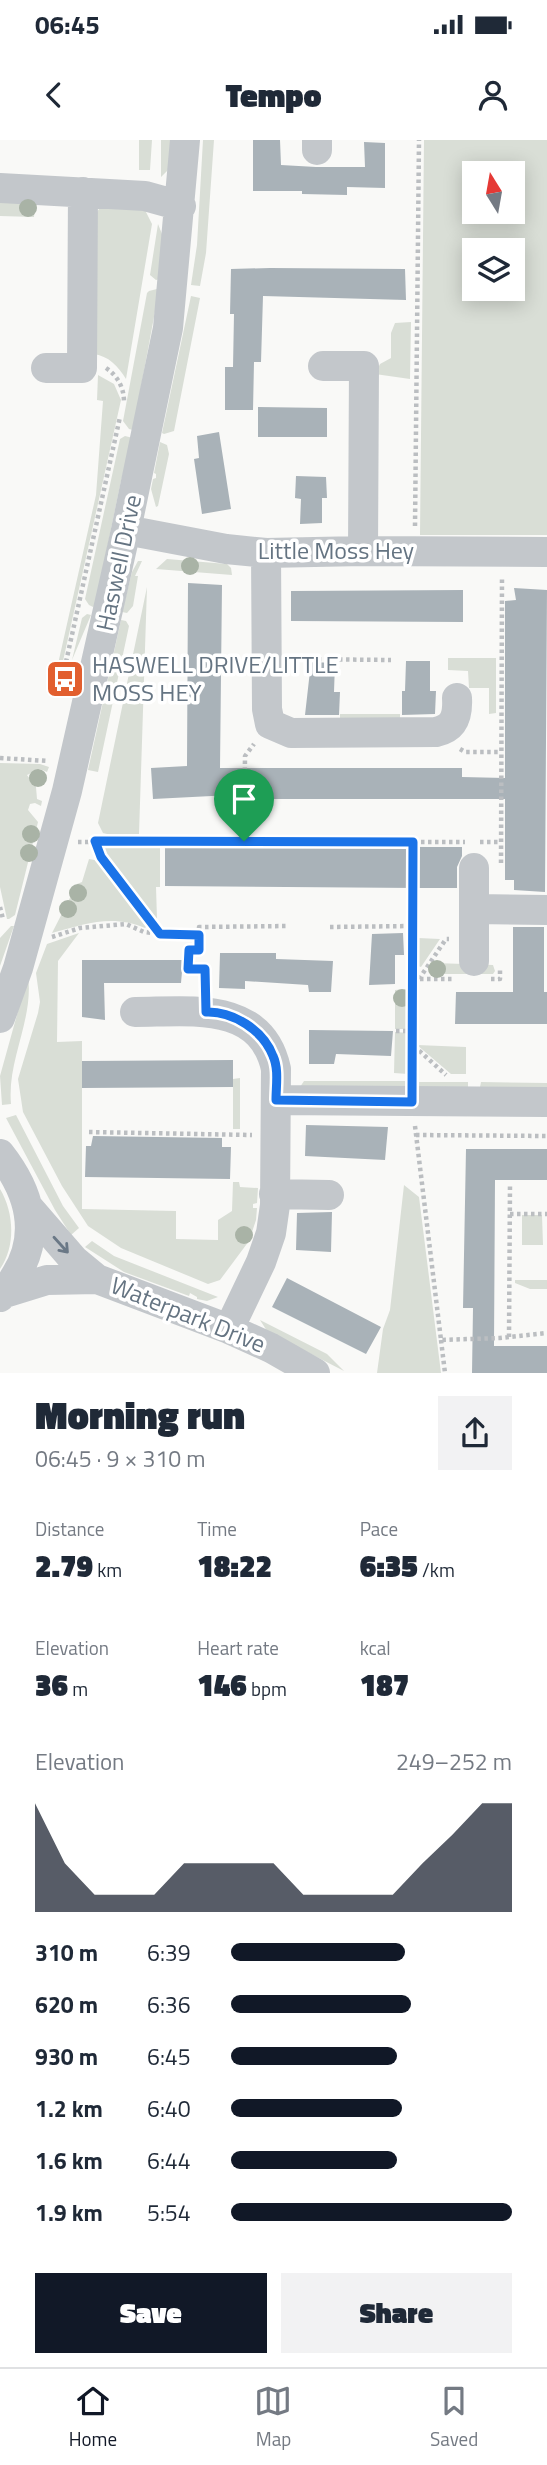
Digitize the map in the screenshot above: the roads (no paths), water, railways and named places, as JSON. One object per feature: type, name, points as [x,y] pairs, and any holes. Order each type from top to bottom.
[{"type":"street","name":"Haswell Drive","points":[[0,1018],[27,939],[75,761],[126,530],[168,328],[185,140]]},
{"type":"street","points":[[0,188],[145,196],[181,206]]},
{"type":"street","points":[[46,368],[82,368],[83,192]]},
{"type":"street","points":[[323,366],[364,366],[363,551]]},
{"type":"street","name":"Little Moss Hey","points":[[126,530],[226,549],[266,553],[547,552]]},
{"type":"street","points":[[266,553],[267,717],[270,724],[291,733],[436,732],[446,730],[457,718],[457,698]]},
{"type":"street","points":[[479,965],[475,909],[487,869]]},
{"type":"street","points":[[475,909],[547,910]]},
{"type":"street","points":[[135,1012],[206,1012],[229,1016],[244,1022],[265,1042],[273,1056],[276,1069],[274,1218],[267,1247],[229,1329]]},
{"type":"street","points":[[276,1100],[547,1102]]},
{"type":"street","points":[[0,1154],[18,1180],[29,1208],[30,1239],[23,1265],[3,1295]]},
{"type":"street","points":[[274,1194],[329,1195]]},
{"type":"street","name":"Waterpark Drive","points":[[29,1208],[74,1260],[97,1279],[229,1329],[315,1373]]},
{"type":"street","name":"Waterpark Drive","points":[[3,1295],[47,1280],[97,1279]]},
{"type":"place","name":"HASWELL DRIVE/LITTLE MOSS HEY","points":[[65,679]]}]
